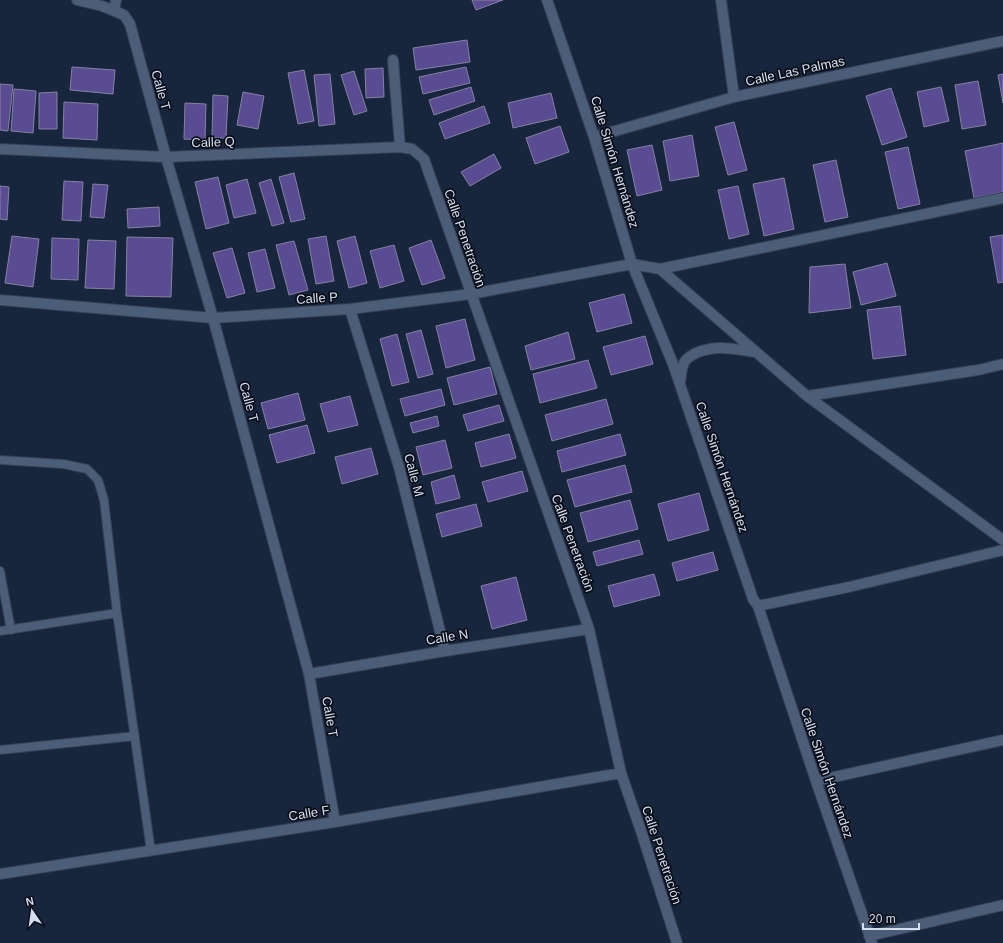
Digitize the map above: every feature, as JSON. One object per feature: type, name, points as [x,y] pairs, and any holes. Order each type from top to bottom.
[{"type":"street","points":[[77,0],[114,10],[116,0]]},
{"type":"street","name":"Calle Simón Hernández","points":[[547,0],[594,137],[632,264],[673,364],[753,599],[758,606],[870,940]]},
{"type":"street","points":[[721,0],[734,97]]},
{"type":"street","name":"Calle T","points":[[114,10],[124,15],[130,24],[166,157],[213,318],[309,674],[335,822]]},
{"type":"street","name":"Calle Las Palmas","points":[[594,137],[734,97],[1003,41]]},
{"type":"street","points":[[393,60],[400,147]]},
{"type":"street","name":"Calle Q","points":[[0,149],[166,157],[400,147],[412,149],[424,159]]},
{"type":"street","name":"Calle Penetración","points":[[424,159],[589,629],[621,773],[677,943]]},
{"type":"street","points":[[632,264],[660,269],[1003,198]]},
{"type":"street","name":"Calle P","points":[[0,300],[213,318],[350,309],[471,294],[632,264]]},
{"type":"street","points":[[660,269],[806,396],[1003,540]]},
{"type":"street","name":"Calle M","points":[[350,309],[399,467],[446,651]]},
{"type":"street","points":[[680,384],[684,362],[690,356],[698,352],[722,347],[757,353]]},
{"type":"street","points":[[806,396],[978,370],[1003,364]]},
{"type":"street","points":[[758,606],[849,587],[1003,550]]},
{"type":"street","name":"Calle N","points":[[309,674],[589,629]]},
{"type":"street","points":[[816,781],[1003,740]]},
{"type":"street","name":"Calle F","points":[[0,874],[335,822],[621,773]]},
{"type":"street","points":[[870,940],[1003,905]]},
{"type":"lane","points":[[0,460],[63,464],[87,469],[98,480],[104,500],[117,613],[151,851]]},
{"type":"lane","points":[[0,571],[11,630]]},
{"type":"lane","points":[[0,631],[117,613]]},
{"type":"lane","points":[[0,750],[135,736]]},
{"type":"building","points":[[472,0],[503,0],[476,10]]},
{"type":"building","points":[[467,40],[470,62],[416,70],[413,48]]},
{"type":"building","points":[[72,67],[115,70],[113,94],[70,90]]},
{"type":"building","points":[[466,67],[470,83],[423,94],[419,77]]},
{"type":"building","points":[[383,68],[384,97],[366,98],[365,69]]},
{"type":"building","points":[[304,70],[314,121],[298,124],[288,73]]},
{"type":"building","points":[[354,71],[367,111],[354,115],[341,75]]},
{"type":"building","points":[[330,74],[335,124],[319,126],[314,75]]},
{"type":"building","points":[[1003,74],[1003,103],[998,75]]},
{"type":"building","points":[[978,81],[986,125],[962,129],[955,85]]},
{"type":"building","points":[[0,84],[13,85],[8,131],[0,130]]},
{"type":"building","points":[[471,87],[475,101],[434,115],[429,100]]},
{"type":"building","points":[[941,87],[949,121],[924,127],[917,92]]},
{"type":"building","points":[[891,88],[907,137],[882,145],[866,96]]},
{"type":"building","points":[[14,89],[36,91],[33,133],[11,131]]},
{"type":"building","points":[[57,92],[57,129],[39,129],[39,93]]},
{"type":"building","points":[[243,92],[264,96],[258,129],[237,125]]},
{"type":"building","points":[[551,93],[557,118],[513,128],[508,103]]},
{"type":"building","points":[[213,95],[228,96],[226,138],[212,138]]},
{"type":"building","points":[[64,102],[98,104],[97,140],[63,138]]},
{"type":"building","points":[[185,103],[206,104],[205,140],[184,139]]},
{"type":"building","points":[[484,106],[490,123],[445,139],[439,123]]},
{"type":"building","points":[[734,122],[747,170],[728,175],[715,127]]},
{"type":"building","points":[[560,126],[569,152],[535,164],[526,138]]},
{"type":"building","points":[[692,135],[699,176],[670,181],[663,141]]},
{"type":"building","points":[[1003,143],[1003,192],[974,198],[965,151]]},
{"type":"building","points":[[652,145],[662,190],[637,196],[627,150]]},
{"type":"building","points":[[908,147],[920,204],[898,209],[885,152]]},
{"type":"building","points":[[494,154],[501,168],[470,186],[461,172]]},
{"type":"building","points":[[836,160],[848,217],[825,222],[813,165]]},
{"type":"building","points":[[294,173],[305,219],[291,222],[279,177]]},
{"type":"building","points":[[218,177],[229,223],[206,229],[195,182]]},
{"type":"building","points":[[784,178],[794,229],[764,236],[753,184]]},
{"type":"building","points":[[247,179],[256,213],[234,218],[226,185]]},
{"type":"building","points":[[271,179],[284,223],[272,226],[259,183]]},
{"type":"building","points":[[64,181],[83,182],[81,221],[62,220]]},
{"type":"building","points":[[93,184],[108,185],[104,218],[90,217]]},
{"type":"building","points":[[0,186],[9,187],[7,220],[0,219]]},
{"type":"building","points":[[738,186],[749,234],[729,239],[718,190]]},
{"type":"building","points":[[159,207],[160,226],[128,228],[127,209]]},
{"type":"building","points":[[1003,235],[1003,282],[998,283],[990,237]]},
{"type":"building","points":[[12,236],[39,239],[33,287],[5,283]]},
{"type":"building","points":[[326,236],[334,281],[316,284],[308,239]]},
{"type":"building","points":[[355,236],[367,283],[349,288],[337,241]]},
{"type":"building","points":[[127,237],[173,238],[171,297],[126,296]]},
{"type":"building","points":[[52,238],[79,239],[78,280],[51,279]]},
{"type":"building","points":[[88,240],[116,241],[114,289],[85,288]]},
{"type":"building","points":[[431,240],[445,278],[422,285],[409,248]]},
{"type":"building","points":[[294,241],[308,290],[289,295],[276,245]]},
{"type":"building","points":[[394,245],[404,281],[380,288],[370,251]]},
{"type":"building","points":[[232,248],[245,293],[227,298],[213,253]]},
{"type":"building","points":[[265,249],[275,288],[257,292],[248,253]]},
{"type":"building","points":[[887,263],[896,296],[861,305],[853,272]]},
{"type":"building","points":[[845,264],[851,308],[809,313],[810,267]]},
{"type":"building","points":[[624,294],[632,323],[597,332],[589,303]]},
{"type":"building","points":[[900,306],[906,355],[873,359],[867,310]]},
{"type":"building","points":[[465,319],[475,360],[446,368],[436,326]]},
{"type":"building","points":[[421,330],[433,374],[418,378],[406,334]]},
{"type":"building","points":[[568,332],[575,359],[531,370],[525,346]]},
{"type":"building","points":[[397,334],[409,382],[392,386],[380,339]]},
{"type":"building","points":[[645,336],[653,364],[611,375],[603,347]]},
{"type":"building","points":[[588,360],[597,388],[540,403],[533,374]]},
{"type":"building","points":[[490,367],[497,394],[454,405],[447,378]]},
{"type":"building","points":[[441,389],[445,405],[405,416],[400,399]]},
{"type":"building","points":[[298,393],[305,420],[268,429],[261,403]]},
{"type":"building","points":[[350,396],[358,425],[328,432],[320,404]]},
{"type":"building","points":[[606,399],[613,424],[552,441],[545,415]]},
{"type":"building","points":[[499,405],[504,421],[468,431],[463,415]]},
{"type":"building","points":[[437,416],[439,426],[413,433],[410,423]]},
{"type":"building","points":[[307,425],[315,453],[277,463],[269,435]]},
{"type":"building","points":[[509,434],[516,458],[481,467],[475,443]]},
{"type":"building","points":[[620,434],[626,455],[562,472],[557,451]]},
{"type":"building","points":[[445,440],[452,468],[423,475],[416,447]]},
{"type":"building","points":[[371,448],[378,474],[342,484],[335,457]]},
{"type":"building","points":[[625,465],[632,492],[575,507],[567,480]]},
{"type":"building","points":[[522,471],[528,491],[488,502],[482,482]]},
{"type":"building","points":[[454,475],[460,498],[436,504],[431,482]]},
{"type":"building","points":[[699,493],[709,530],[668,541],[658,504]]},
{"type":"building","points":[[630,500],[638,529],[588,542],[580,513]]},
{"type":"building","points":[[476,504],[482,526],[442,537],[436,514]]},
{"type":"building","points":[[639,540],[643,554],[597,566],[593,552]]},
{"type":"building","points":[[713,552],[718,570],[677,581],[672,563]]},
{"type":"building","points":[[654,574],[660,595],[614,607],[608,586]]},
{"type":"building","points":[[516,577],[527,620],[492,629],[481,586]]}]
